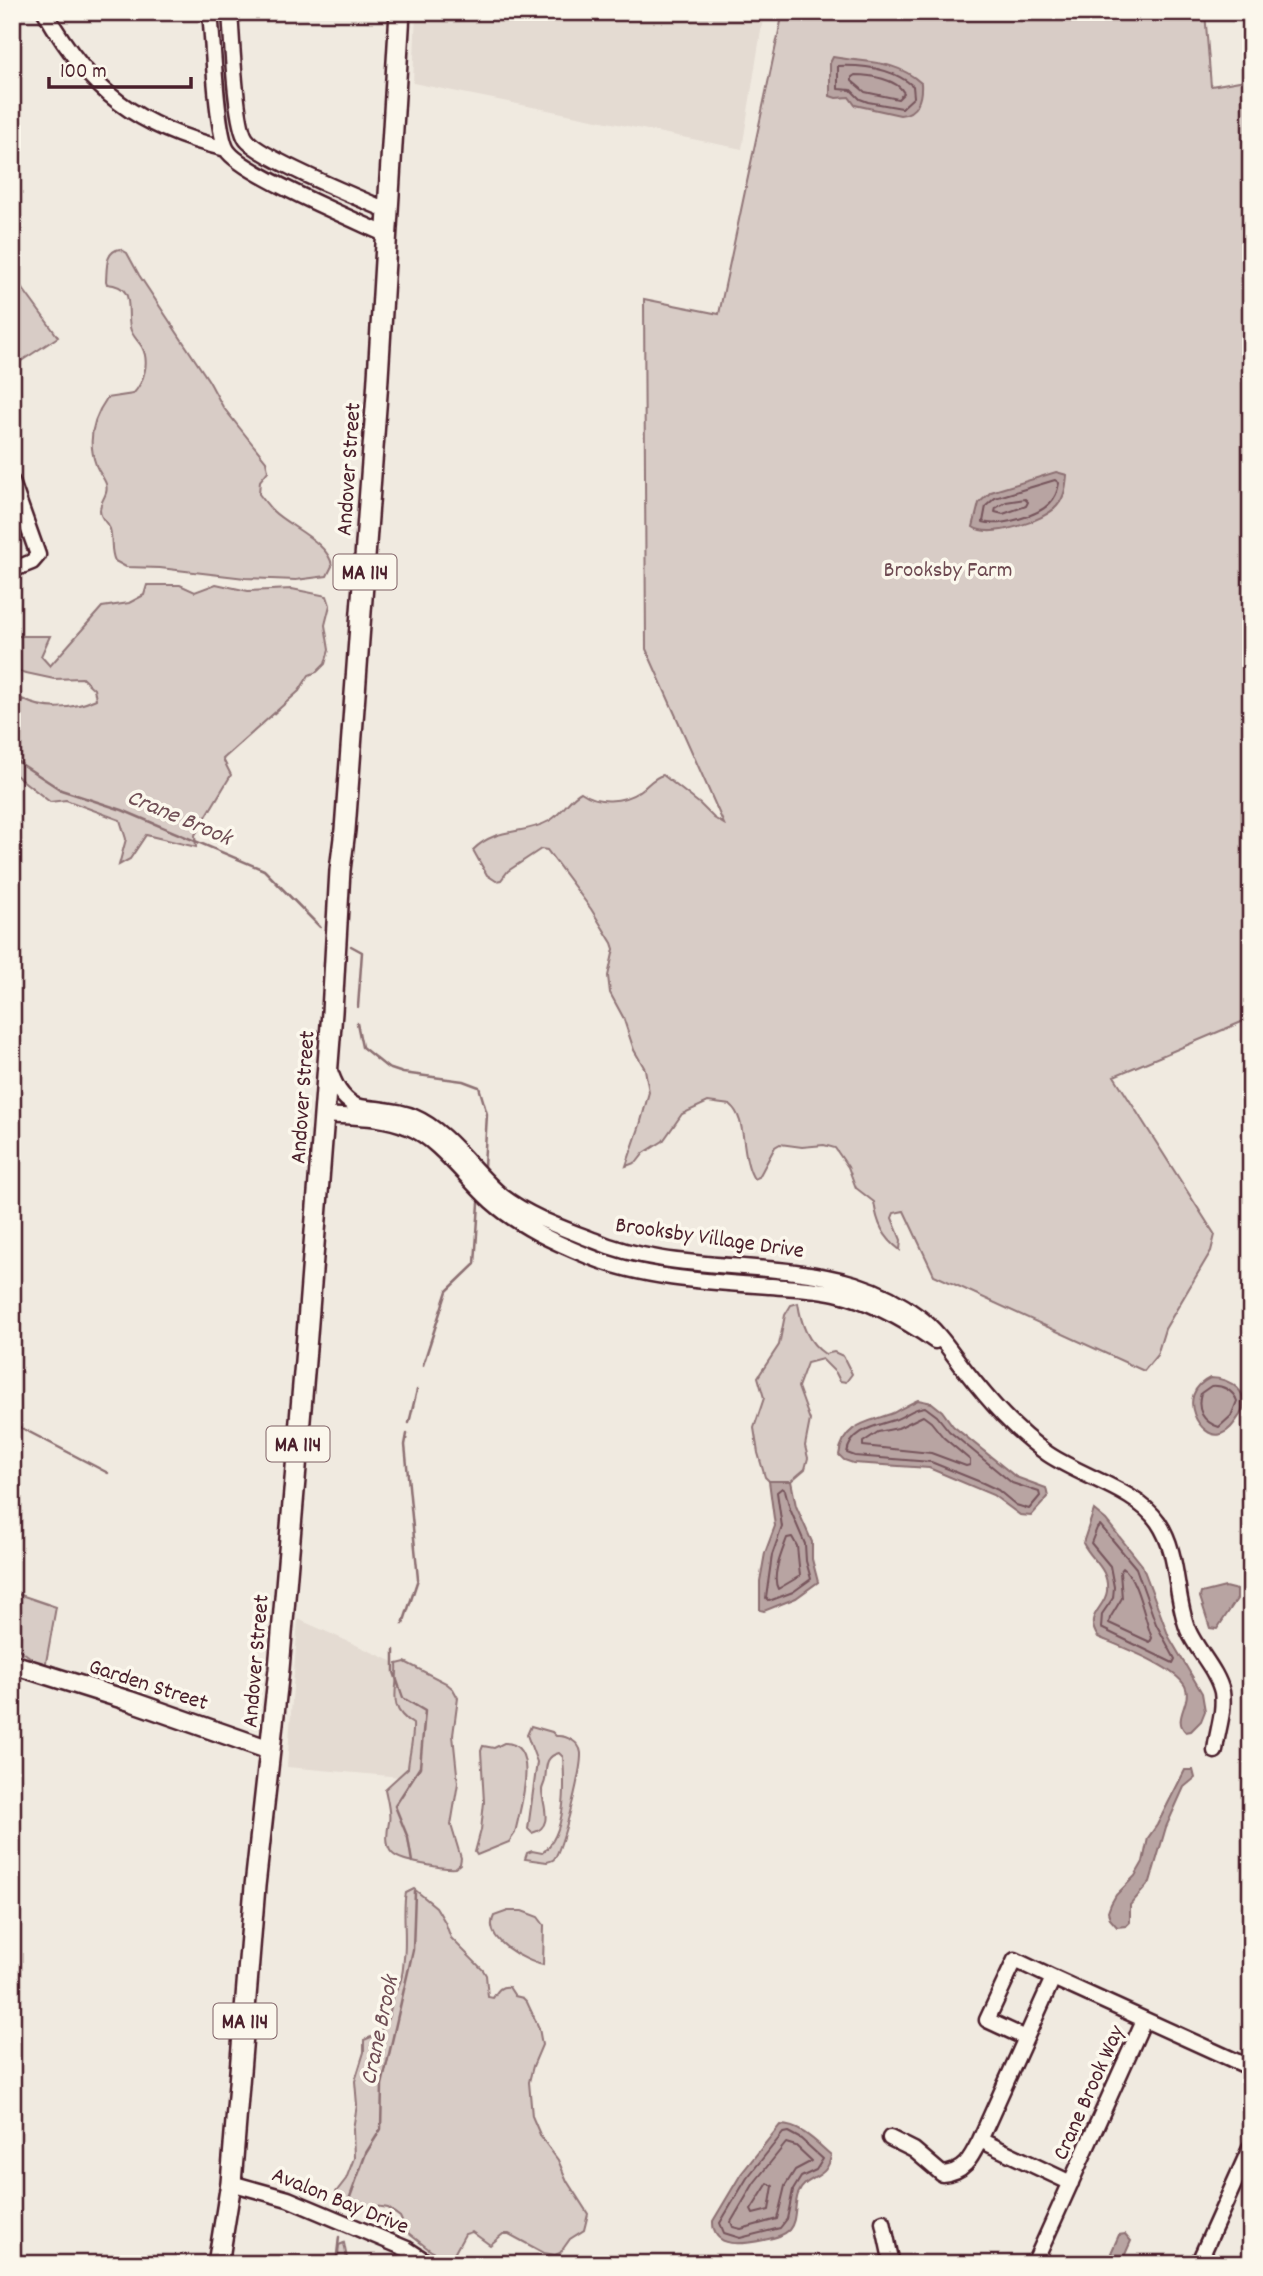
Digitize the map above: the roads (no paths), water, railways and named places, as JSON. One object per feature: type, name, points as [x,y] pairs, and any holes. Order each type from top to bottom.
[{"type":"highway","name":"Andover Street","points":[[218,2264],[231,2183],[255,1885],[304,1374],[389,211],[400,12]]},
{"type":"highway","name":"Andover Street","points":[[231,2183],[232,2264]]},
{"type":"main road","name":"Garden Street","points":[[12,1664],[130,1701],[270,1750]]},
{"type":"street","points":[[46,12],[77,60],[119,103],[147,122],[179,136],[226,149],[250,170],[387,235]]},
{"type":"street","points":[[210,12],[221,125],[226,149]]},
{"type":"street","points":[[230,12],[239,119],[246,140],[271,158],[389,211]]},
{"type":"street","points":[[12,482],[38,555],[32,562],[12,570]]},
{"type":"street","name":"Brooksby Village Drive","points":[[328,1064],[334,1082],[348,1102],[356,1106],[413,1116],[423,1121],[503,1196],[534,1215],[625,1252],[814,1274],[855,1284],[919,1317],[939,1336],[993,1405],[1027,1438],[1069,1467],[1136,1499],[1158,1522],[1171,1549],[1180,1604],[1188,1628],[1220,1685],[1223,1712],[1215,1751]]},
{"type":"street","name":"Brooksby Village Drive","points":[[324,1115],[388,1121],[409,1127],[433,1143],[515,1221],[588,1256],[617,1266],[658,1274],[723,1283],[821,1291],[848,1297],[902,1320],[934,1340],[957,1360]]},
{"type":"street","name":"Crane Brook Way","points":[[1026,2038],[987,2020],[1015,1960],[1251,2068]]},
{"type":"street","points":[[890,2138],[914,2150],[942,2174],[960,2170],[980,2140],[1053,1978]]},
{"type":"street","name":"Crane Brook Way","points":[[1034,2264],[1144,2020]]},
{"type":"street","name":"Crane Brook Way","points":[[980,2140],[1071,2183]]},
{"type":"street","points":[[1198,2264],[1251,2147]]},
{"type":"street","name":"Avalon Bay Drive","points":[[231,2183],[288,2199],[407,2249],[430,2264]]},
{"type":"street","points":[[883,2222],[892,2264]]},
{"type":"water","points":[[833,57],[879,63],[911,75],[921,83],[921,95],[917,105],[911,112],[900,115],[855,105],[849,97],[830,96],[830,63]]},
{"type":"water","points":[[1056,472],[1067,475],[1065,491],[1057,506],[1050,512],[1004,530],[991,531],[973,527],[979,503],[991,492]]},
{"type":"water","points":[[1210,1378],[1232,1384],[1244,1400],[1240,1415],[1230,1429],[1221,1434],[1206,1431],[1199,1424],[1192,1405],[1193,1395],[1199,1386]]},
{"type":"water","points":[[918,1400],[932,1403],[953,1426],[1016,1477],[1046,1488],[1048,1497],[1031,1516],[1020,1515],[993,1495],[929,1468],[853,1463],[839,1455],[846,1436],[859,1425],[893,1413]]},
{"type":"water","points":[[769,1481],[791,1481],[796,1506],[812,1542],[812,1559],[818,1582],[796,1598],[764,1611],[760,1610],[760,1581],[765,1553],[775,1526]]},
{"type":"water","points":[[1094,1510],[1106,1520],[1142,1565],[1169,1637],[1202,1693],[1205,1711],[1201,1721],[1191,1731],[1186,1732],[1182,1727],[1181,1716],[1187,1692],[1179,1679],[1145,1657],[1098,1637],[1094,1629],[1094,1617],[1105,1597],[1107,1583],[1103,1570],[1083,1543]]},
{"type":"water","points":[[1225,1587],[1237,1590],[1237,1599],[1217,1629],[1210,1628],[1201,1593]]},
{"type":"water","points":[[1185,1770],[1193,1770],[1195,1778],[1184,1787],[1166,1827],[1150,1882],[1130,1905],[1130,1922],[1126,1926],[1117,1927],[1108,1912],[1111,1904],[1135,1876],[1143,1862],[1148,1838]]},
{"type":"water","points":[[780,2125],[795,2128],[814,2140],[831,2155],[829,2163],[826,2169],[806,2183],[798,2194],[792,2226],[786,2232],[774,2238],[748,2243],[724,2241],[714,2230],[713,2221],[741,2174]]},
{"type":"water","points":[[1125,2234],[1131,2241],[1123,2259],[1115,2260],[1111,2253],[1119,2235]]},
{"type":"water","points":[[755,2256],[778,2264],[738,2264],[740,2259]]},
{"type":"waterway","name":"Crane Brook","points":[[12,758],[61,790],[122,810],[264,870],[320,927]]},
{"type":"waterway","name":"Crane Brook","points":[[351,946],[362,952],[358,1007]]},
{"type":"waterway","name":"Crane Brook","points":[[357,1023],[362,1047],[388,1068],[403,1073],[463,1081],[479,1087],[487,1114],[484,1166]]},
{"type":"waterway","name":"Crane Brook","points":[[423,1365],[447,1291],[475,1264],[479,1203]]},
{"type":"waterway","name":"Crane Brook","points":[[409,1423],[417,1390]]},
{"type":"waterway","points":[[12,1423],[108,1473]]},
{"type":"waterway","name":"Crane Brook","points":[[403,1624],[418,1579],[405,1445],[407,1434]]},
{"type":"waterway","name":"Crane Brook","points":[[394,1650],[394,1672],[403,1698],[425,1711],[420,1767],[395,1806],[408,1838],[412,1862]]},
{"type":"waterway","name":"Crane Brook","points":[[346,2208],[366,2153],[381,2129],[382,2085],[413,1950],[415,1892]]},
{"type":"waterway","name":"Crane Brook","points":[[336,2264],[339,2237]]},
{"type":"park label","name":"Brooksby Farm","points":[[948,568]]}]
